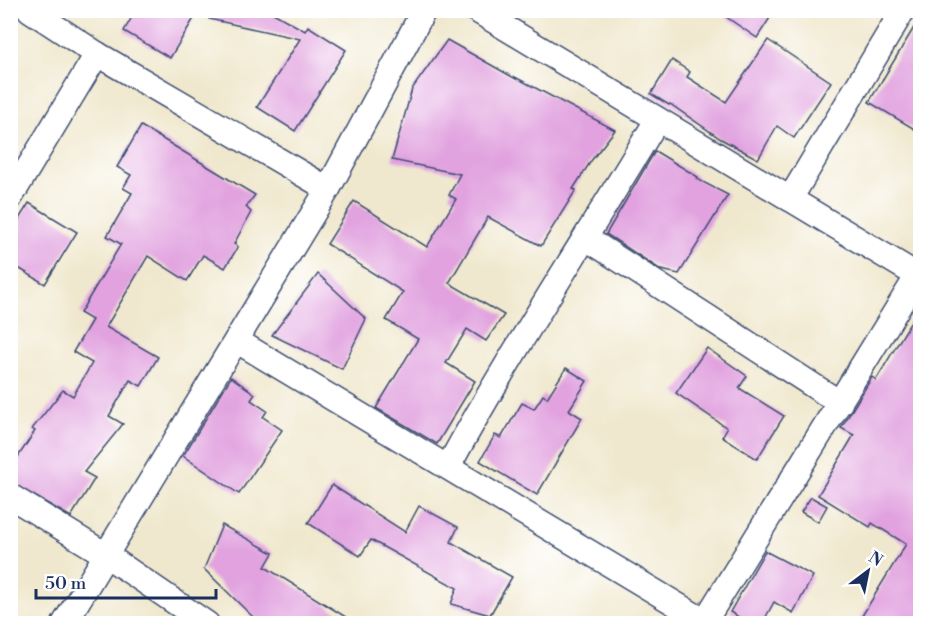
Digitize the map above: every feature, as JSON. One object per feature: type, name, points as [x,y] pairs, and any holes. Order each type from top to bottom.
[{"type":"street","points":[[30,10],[97,54],[328,189]]},
{"type":"street","points":[[64,624],[328,189],[424,10]]},
{"type":"street","points":[[237,341],[706,623],[919,276],[476,10]]},
{"type":"street","points":[[790,199],[903,10]]},
{"type":"street","points":[[10,198],[97,54]]},
{"type":"street","points":[[448,467],[485,399],[657,120]]},
{"type":"street","points":[[586,238],[840,403]]},
{"type":"street","points":[[10,496],[106,555],[207,624]]},
{"type":"building","points":[[136,10],[199,10],[170,58],[124,31]]},
{"type":"building","points":[[210,10],[268,10],[305,31],[308,26],[346,50],[295,131],[257,107],[300,39],[209,19]]},
{"type":"building","points":[[716,10],[775,10],[757,38]]},
{"type":"building","points":[[921,16],[921,133],[869,102]]},
{"type":"building","points":[[447,40],[615,130],[573,189],[576,190],[541,246],[488,217],[449,283],[504,315],[486,341],[467,329],[446,363],[475,381],[437,444],[376,408],[418,339],[386,320],[403,292],[327,244],[354,201],[427,247],[456,199],[449,195],[460,174],[392,160],[412,89]]},
{"type":"building","points":[[768,40],[831,82],[794,138],[777,126],[758,159],[721,139],[670,104],[651,94],[672,60],[690,72],[687,77],[726,102]]},
{"type":"building","points":[[141,126],[255,195],[246,207],[251,212],[234,244],[238,247],[225,268],[203,255],[187,281],[148,256],[106,327],[158,357],[141,386],[130,380],[109,416],[123,424],[84,472],[95,478],[71,517],[10,482],[10,469],[35,431],[32,429],[63,390],[73,396],[92,363],[73,352],[92,320],[80,313],[121,244],[107,236],[132,193],[123,188],[131,175],[117,167]]},
{"type":"building","points":[[655,151],[698,177],[697,179],[728,195],[679,274],[661,270],[606,234]]},
{"type":"building","points":[[29,203],[77,232],[45,284],[10,263],[10,233]]},
{"type":"building","points":[[318,274],[366,319],[342,369],[272,335]]},
{"type":"building","points":[[921,305],[921,624],[857,624],[906,544],[872,523],[870,527],[818,495],[854,435],[841,428],[872,377],[876,380]]},
{"type":"building","points":[[707,348],[747,376],[739,388],[784,416],[757,459],[722,437],[727,428],[676,393]]},
{"type":"building","points":[[566,368],[587,381],[569,410],[582,418],[537,495],[480,461],[495,435],[501,438],[522,403],[534,409],[543,395],[547,398]]},
{"type":"building","points":[[231,377],[255,394],[251,400],[267,411],[263,417],[282,430],[239,494],[183,456]]},
{"type":"building","points":[[332,485],[405,532],[419,506],[458,527],[451,542],[512,577],[490,615],[451,604],[457,588],[371,540],[360,556],[308,523]]},
{"type":"building","points":[[811,497],[827,506],[818,522],[801,512]]},
{"type":"building","points":[[222,525],[273,553],[265,567],[357,624],[263,624],[254,618],[204,569]]},
{"type":"building","points":[[765,551],[813,576],[793,613],[774,602],[762,624],[750,624],[730,612]]}]
